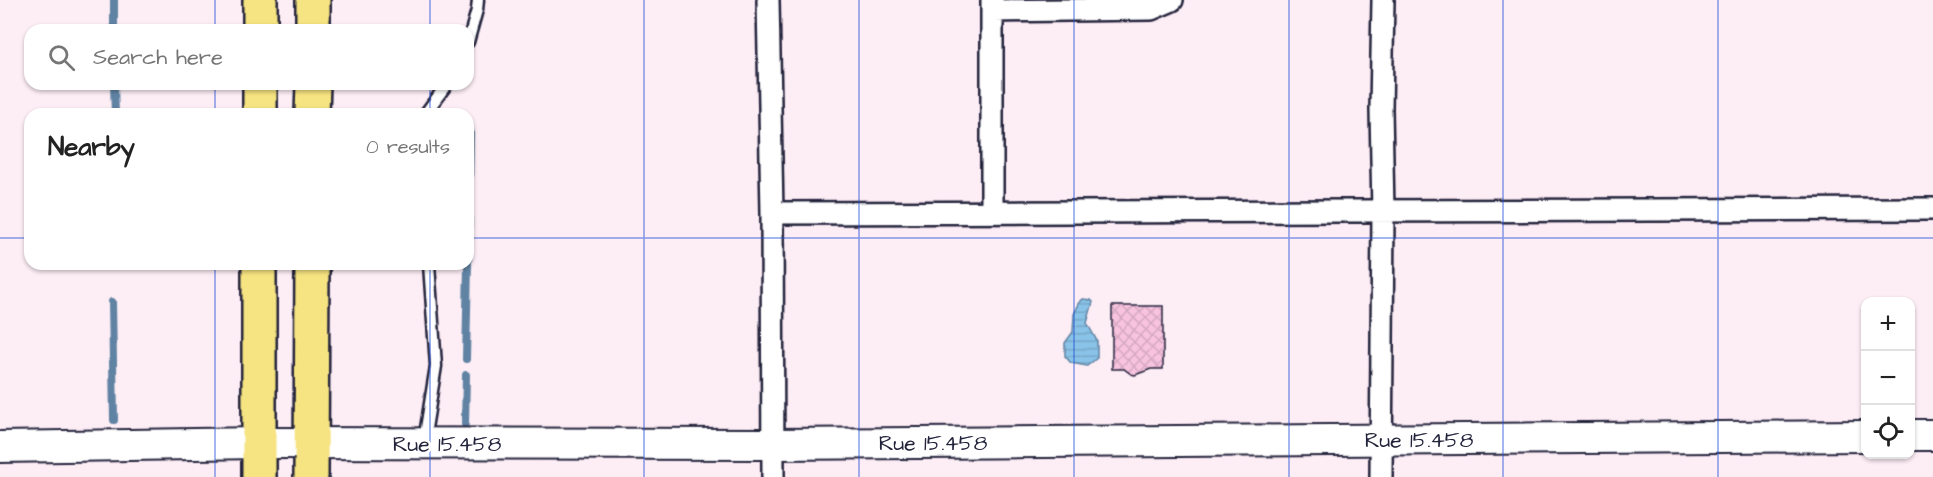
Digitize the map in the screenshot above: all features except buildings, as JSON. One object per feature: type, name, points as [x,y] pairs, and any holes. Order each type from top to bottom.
[{"type":"main road","points":[[260,0],[260,24]]},
{"type":"main road","points":[[313,0],[313,24]]},
{"type":"main road","points":[[260,90],[260,108]]},
{"type":"main road","points":[[312,108],[313,90]]},
{"type":"main road","points":[[259,270],[259,477]]},
{"type":"main road","points":[[311,477],[312,270]]},
{"type":"main road","points":[[1915,435],[1933,435]]},
{"type":"main road","name":"Rue 15.458","points":[[0,447],[259,443],[773,444],[1861,436]]},
{"type":"street","points":[[768,0],[773,477]]},
{"type":"street","points":[[992,212],[992,5],[1150,9],[1172,0]]},
{"type":"street","points":[[1381,477],[1383,0]]},
{"type":"street","points":[[772,213],[1933,209]]},
{"type":"lane","points":[[473,24],[478,0]]},
{"type":"lane","points":[[429,108],[443,90]]},
{"type":"lane","points":[[424,444],[436,366],[429,270]]},
{"type":"water","points":[[1083,299],[1093,302],[1087,323],[1097,341],[1097,358],[1087,366],[1071,363],[1065,356],[1065,343],[1073,332],[1074,314]]},
{"type":"waterway","points":[[114,0],[114,24]]},
{"type":"waterway","points":[[114,90],[115,108]]},
{"type":"waterway","points":[[466,359],[468,270]]},
{"type":"waterway","points":[[112,302],[114,420]]},
{"type":"waterway","points":[[465,424],[466,375]]}]
